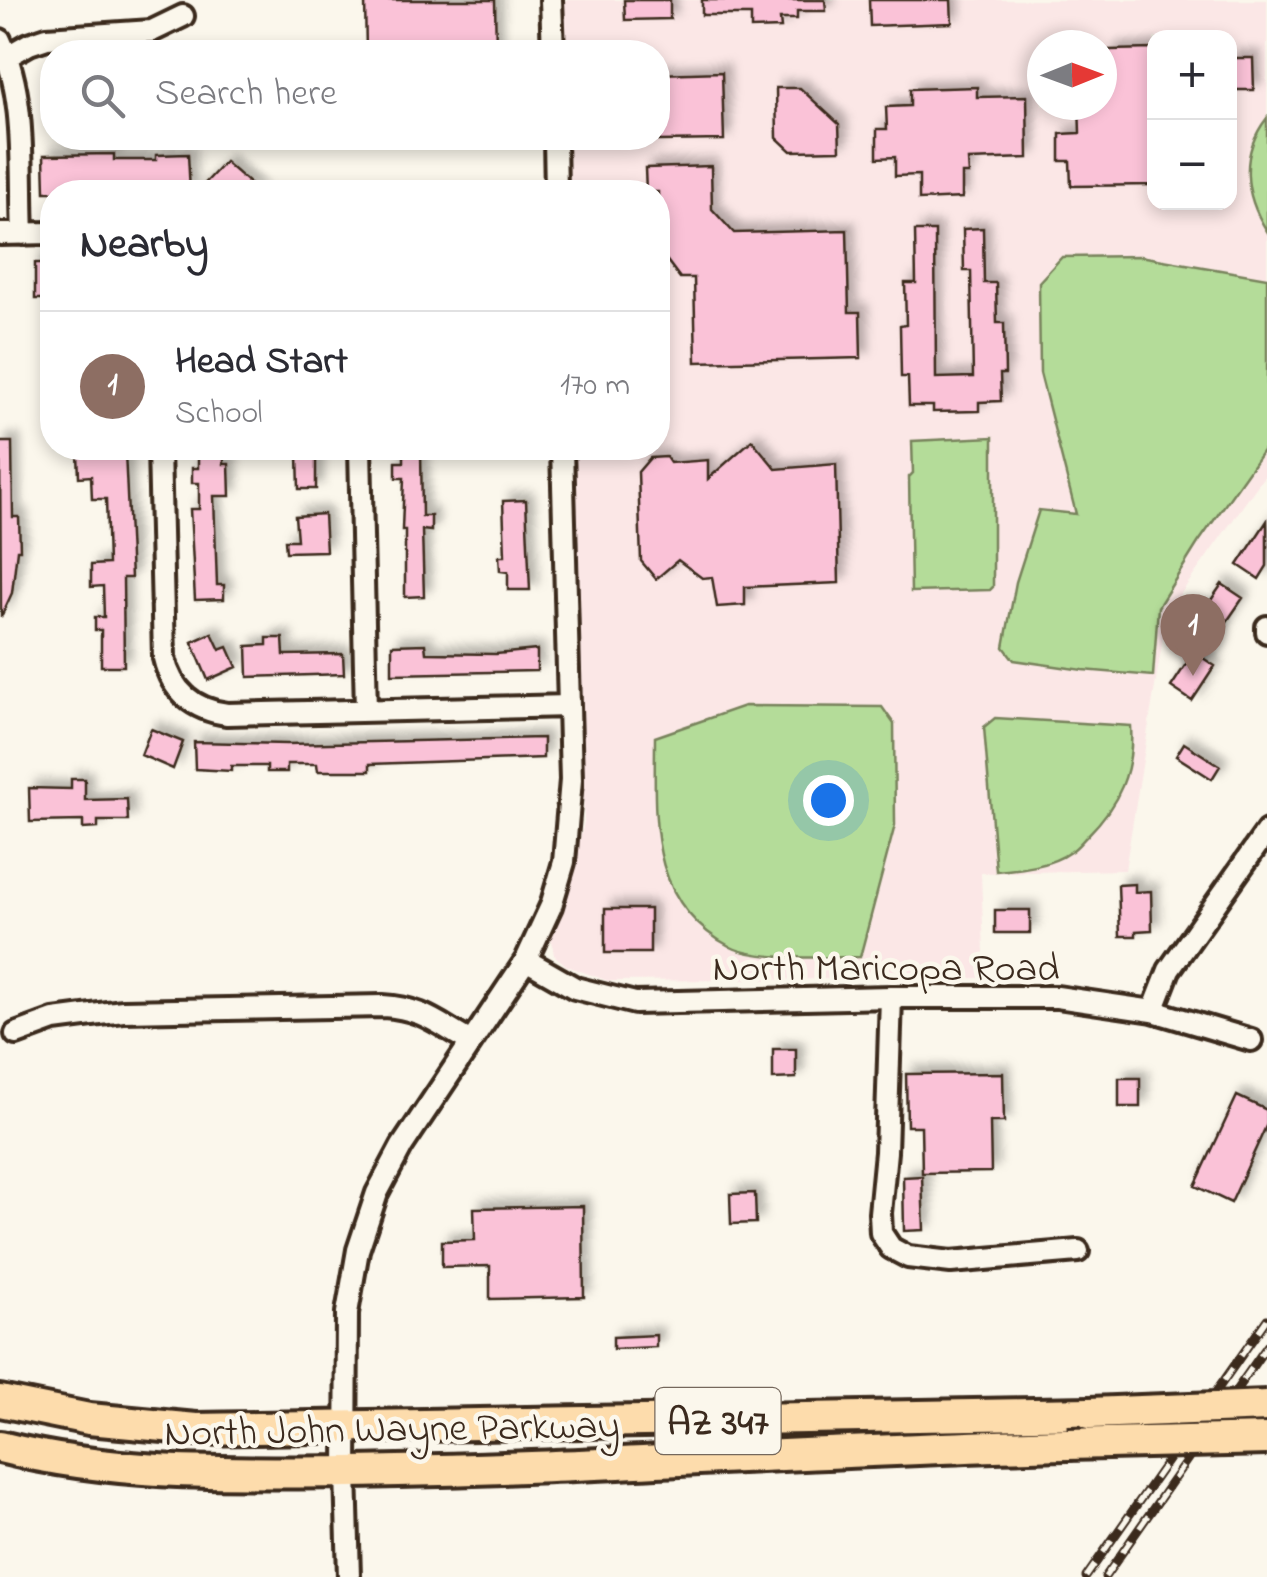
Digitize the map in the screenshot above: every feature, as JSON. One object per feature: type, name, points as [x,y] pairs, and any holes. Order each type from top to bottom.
[{"type":"highway","name":"North John Wayne Parkway","points":[[0,1402],[142,1426],[214,1429],[1090,1413],[1267,1406]]},
{"type":"highway","name":"North John Wayne Parkway","points":[[0,1447],[132,1471],[204,1474],[488,1470],[1267,1439]]},
{"type":"street","points":[[551,0],[552,40]]},
{"type":"street","points":[[41,40],[152,31],[182,16]]},
{"type":"street","points":[[23,234],[18,100],[4,48],[40,40]]},
{"type":"street","points":[[555,150],[556,180]]},
{"type":"street","points":[[0,234],[40,233]]},
{"type":"street","points":[[158,460],[164,658],[174,684],[188,700],[204,709],[228,714],[569,706]]},
{"type":"street","points":[[360,460],[366,710]]},
{"type":"street","points":[[349,1577],[348,1313],[358,1250],[367,1221],[402,1146],[526,960],[551,906],[564,862],[571,780],[562,460]]},
{"type":"street","points":[[1152,1012],[1169,970],[1267,830]]},
{"type":"street","name":"North Maricopa Road","points":[[526,960],[576,988],[635,1003],[1057,998],[1152,1012],[1252,1040]]},
{"type":"street","points":[[891,997],[880,1213],[882,1233],[891,1248],[908,1257],[951,1262],[1078,1252]]},
{"type":"street","points":[[16,1034],[54,1020],[123,1011],[384,1006],[428,1016],[471,1042]]},
{"type":"shaded area","points":[[564,0],[1267,0],[1267,472],[1167,613],[1125,870],[981,873],[985,978],[608,981],[567,966],[554,955],[551,937],[565,906],[584,822],[575,460],[670,460],[670,180],[569,180],[568,150],[670,150],[670,40],[566,40]]},
{"type":"green space","points":[[1267,118],[1267,231],[1253,203],[1248,174],[1252,146]]},
{"type":"green space","points":[[1140,256],[1267,278],[1267,445],[1158,607],[1153,676],[1014,660],[1004,647],[1016,582],[1039,510],[1076,514],[1040,373],[1039,282],[1062,257]]},
{"type":"green space","points":[[993,437],[993,587],[911,592],[912,441]]},
{"type":"green space","points":[[744,706],[882,707],[894,724],[895,825],[860,957],[775,956],[731,947],[703,929],[683,907],[670,882],[657,827],[655,737]]},
{"type":"green space","points":[[995,718],[1131,726],[1130,758],[1116,799],[1077,847],[1053,861],[996,871],[984,727]]},
{"type":"building","points":[[365,0],[495,0],[496,40],[366,40]]},
{"type":"building","points":[[624,0],[670,0],[670,19],[625,20]]},
{"type":"building","points":[[702,0],[825,0],[826,11],[797,11],[797,19],[780,19],[781,28],[751,29],[751,15],[702,15]]},
{"type":"building","points":[[869,0],[951,0],[952,23],[870,26]]},
{"type":"building","points":[[1147,49],[1147,185],[1071,186],[1070,161],[1060,161],[1060,134],[1080,133],[1080,120],[1117,120],[1117,50]]},
{"type":"building","points":[[1237,58],[1253,58],[1254,90],[1237,90]]},
{"type":"building","points":[[722,72],[724,140],[670,141],[670,74]]},
{"type":"building","points":[[977,87],[977,97],[1027,96],[1028,158],[968,160],[969,174],[962,174],[962,198],[919,200],[919,175],[895,176],[895,157],[877,158],[877,129],[887,129],[886,107],[910,106],[910,89]]},
{"type":"building","points":[[776,88],[800,88],[839,124],[840,150],[791,151],[777,138]]},
{"type":"building","points":[[114,154],[114,160],[156,160],[156,155],[188,154],[189,180],[45,180],[44,155]]},
{"type":"building","points":[[225,162],[245,180],[208,180]]},
{"type":"building","points":[[711,166],[712,209],[734,233],[847,230],[849,312],[860,312],[861,358],[696,362],[694,278],[680,278],[670,265],[670,180],[646,180],[645,168]]},
{"type":"building","points":[[983,228],[984,283],[996,283],[997,323],[1004,323],[1001,401],[979,402],[979,411],[933,412],[933,406],[909,406],[908,377],[901,377],[900,326],[906,325],[905,283],[916,283],[915,231],[935,231],[936,378],[973,377],[971,271],[964,271],[963,229]]},
{"type":"building","points":[[35,263],[40,263],[40,299],[35,299]]},
{"type":"building","points":[[752,440],[776,469],[836,464],[839,583],[745,587],[745,605],[717,607],[712,577],[702,578],[678,560],[656,579],[641,561],[638,472],[648,460],[708,460],[708,479]]},
{"type":"building","points":[[0,442],[12,442],[13,517],[19,517],[20,550],[12,593],[1,617]]},
{"type":"building","points":[[78,460],[125,460],[131,578],[123,578],[124,666],[101,666],[101,630],[95,630],[95,617],[104,617],[103,586],[91,587],[91,565],[108,564],[106,499],[92,499],[91,476],[79,477]]},
{"type":"building","points":[[198,460],[224,460],[224,464],[229,464],[230,496],[214,496],[217,585],[224,585],[224,599],[195,600],[190,509],[199,509],[199,483],[192,483],[192,468],[198,468]]},
{"type":"building","points":[[298,460],[316,460],[316,489],[299,489]]},
{"type":"building","points":[[421,460],[422,516],[431,516],[431,531],[422,530],[424,596],[405,597],[404,478],[396,478],[396,462]]},
{"type":"building","points":[[526,500],[530,590],[508,590],[508,572],[500,571],[499,556],[505,556],[503,501]]},
{"type":"building","points":[[324,514],[326,551],[286,552],[285,540],[297,540],[295,516]]},
{"type":"building","points":[[1267,521],[1267,566],[1259,579],[1238,565]]},
{"type":"building","points":[[1222,584],[1243,598],[1219,633],[1198,619]]},
{"type":"building","points":[[212,633],[220,650],[228,647],[237,667],[208,680],[192,642]]},
{"type":"building","points":[[267,638],[283,638],[284,655],[343,654],[344,674],[248,677],[247,646],[267,645]]},
{"type":"building","points":[[425,644],[426,653],[537,650],[537,671],[392,674],[392,645]]},
{"type":"building","points":[[1194,652],[1215,666],[1192,701],[1171,687]]},
{"type":"building","points":[[151,729],[183,742],[173,769],[141,755]]},
{"type":"building","points":[[543,738],[543,758],[370,764],[370,771],[318,771],[317,764],[287,764],[287,772],[267,772],[267,766],[231,766],[231,771],[195,769],[194,742],[287,744]]},
{"type":"building","points":[[1184,743],[1220,766],[1212,779],[1176,756]]},
{"type":"building","points":[[71,779],[85,779],[85,800],[127,799],[128,821],[98,821],[98,828],[83,829],[83,821],[30,822],[29,788],[71,789]]},
{"type":"building","points":[[1135,884],[1135,892],[1151,891],[1152,930],[1120,936],[1118,885]]},
{"type":"building","points":[[605,909],[650,909],[650,953],[605,953]]},
{"type":"building","points":[[995,910],[1030,910],[1030,933],[995,933]]},
{"type":"building","points":[[773,1049],[796,1049],[796,1078],[773,1079]]},
{"type":"building","points":[[1003,1073],[1004,1122],[990,1122],[991,1172],[922,1173],[921,1126],[907,1126],[906,1074]]},
{"type":"building","points":[[1119,1078],[1140,1078],[1140,1107],[1119,1107]]},
{"type":"building","points":[[1237,1096],[1267,1110],[1267,1124],[1231,1203],[1195,1186]]},
{"type":"building","points":[[922,1176],[924,1230],[904,1231],[903,1177]]},
{"type":"building","points":[[755,1193],[756,1223],[731,1224],[730,1194]]},
{"type":"building","points":[[583,1206],[584,1297],[490,1299],[490,1266],[442,1267],[442,1241],[475,1240],[474,1208]]},
{"type":"building","points":[[656,1335],[656,1347],[613,1349],[613,1337]]},
{"type":"railway","points":[[1086,1577],[1267,1319]]},
{"type":"railway","points":[[1105,1577],[1267,1346]]},
{"type":"place","name":"Head Start","points":[[1193,676]]}]
